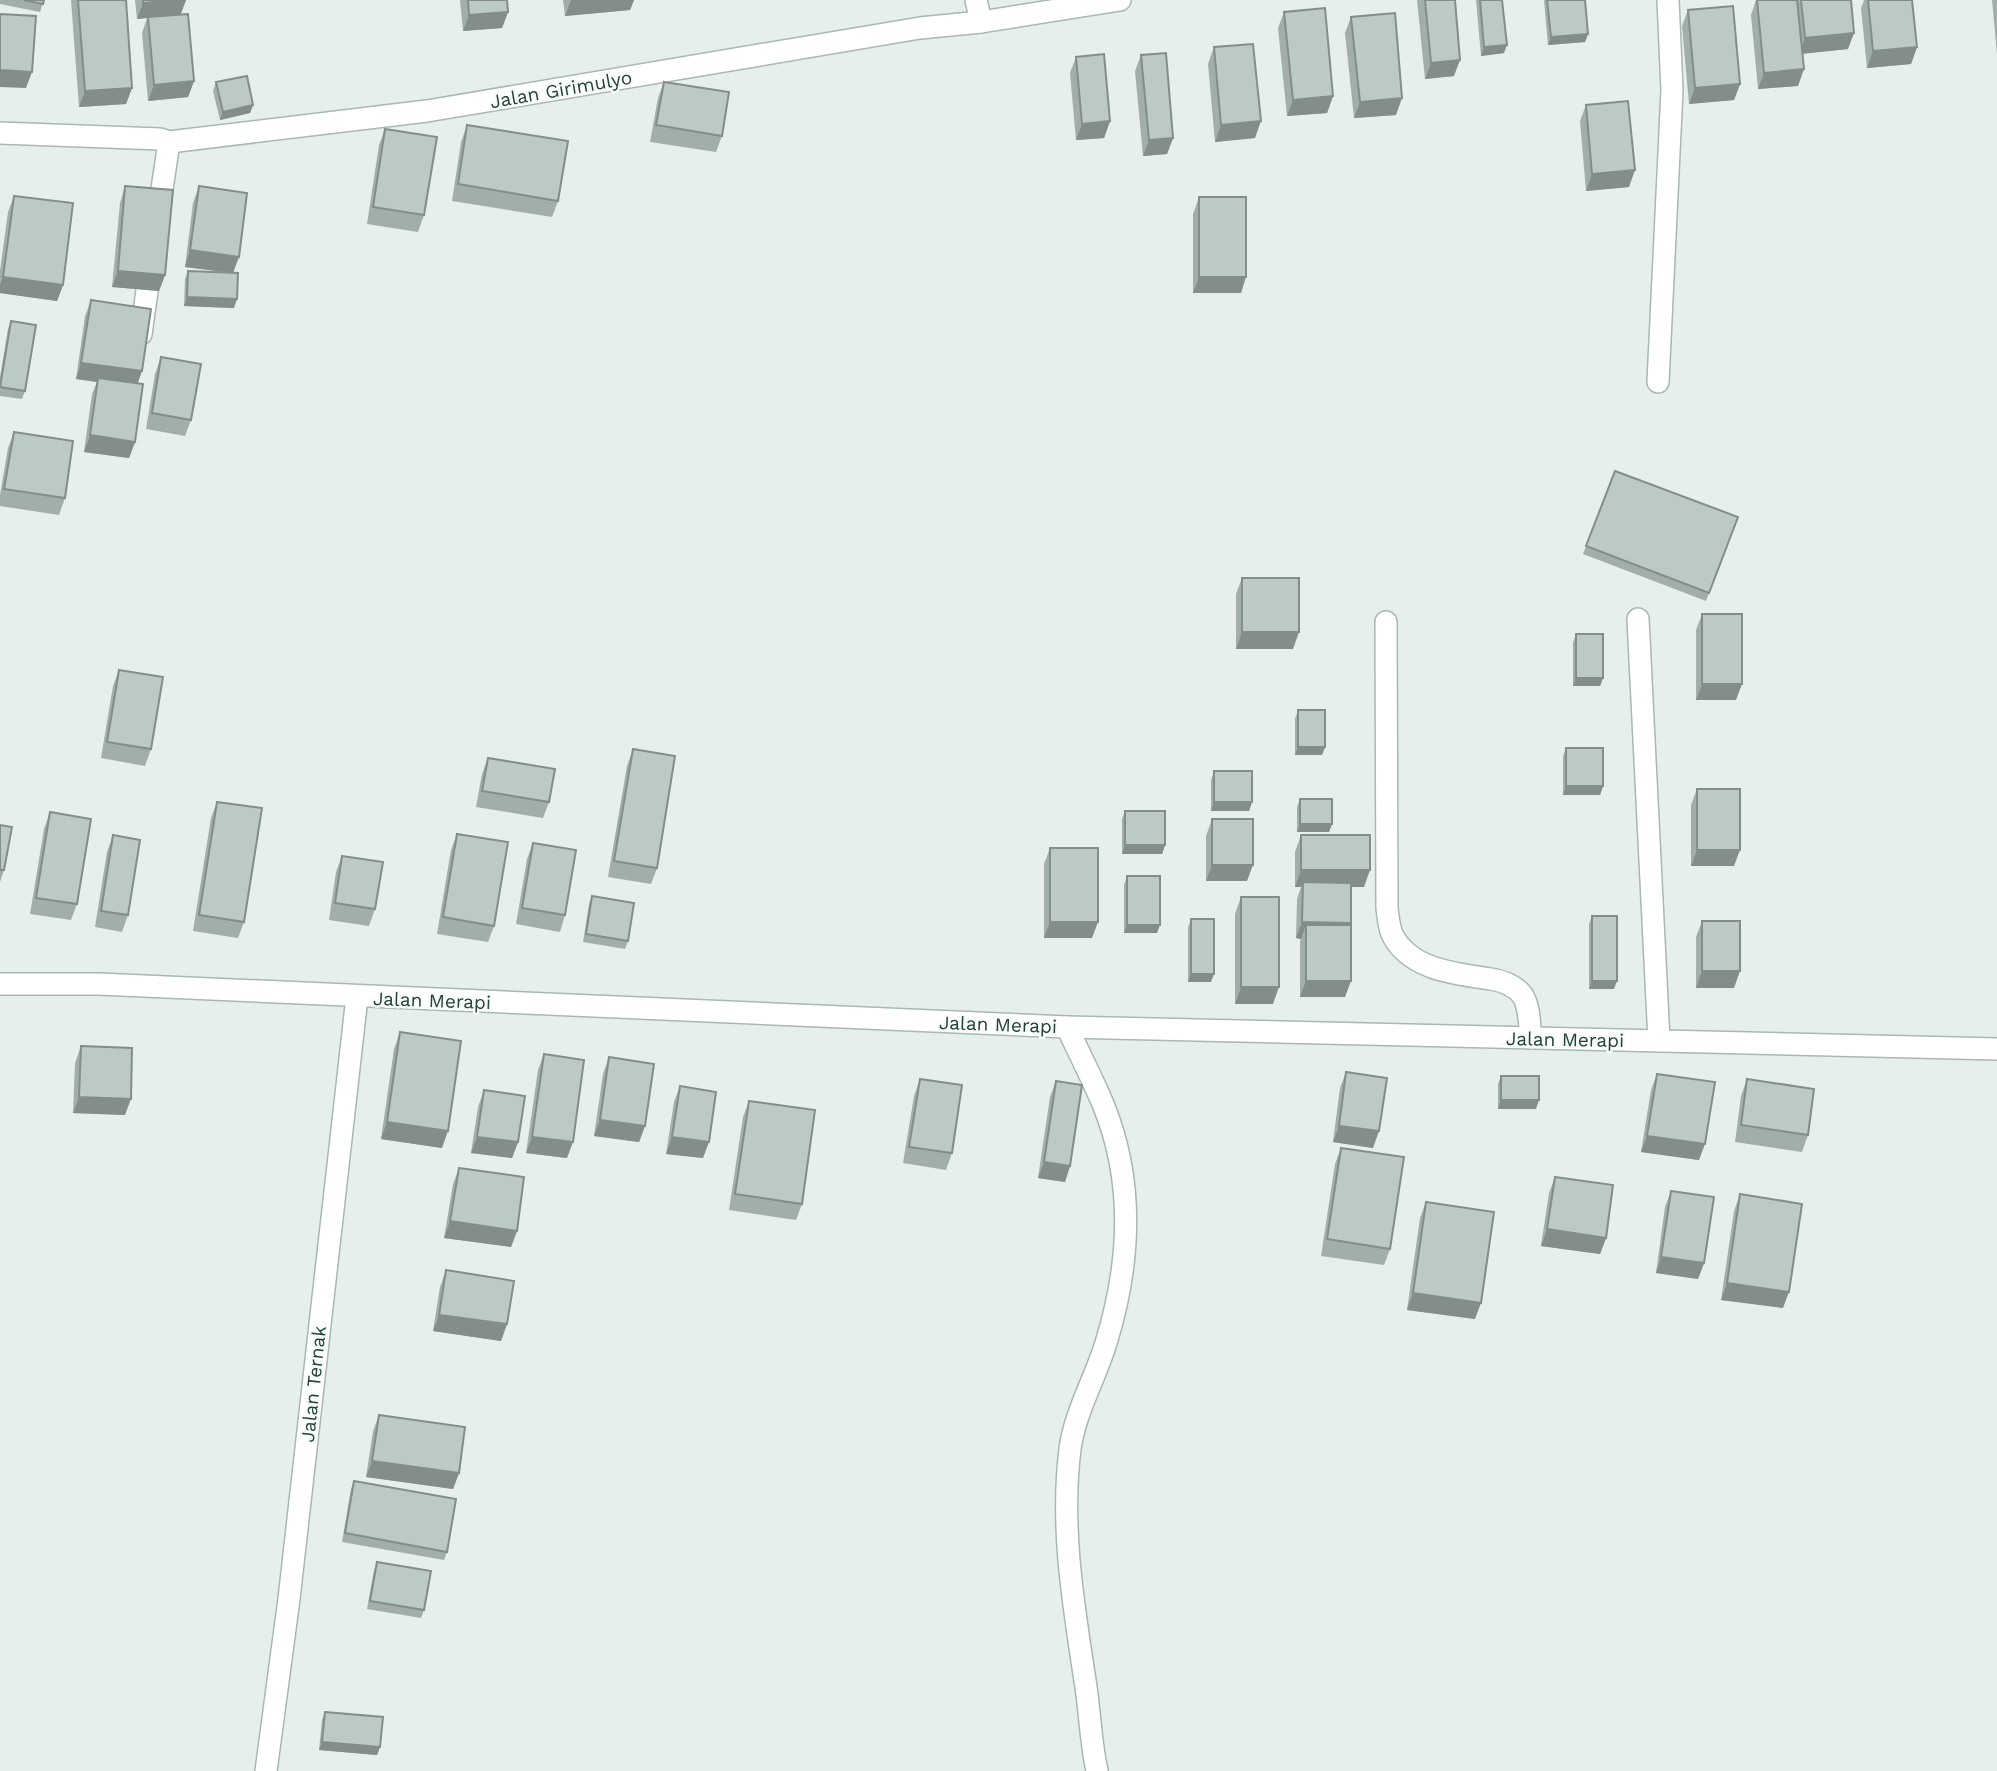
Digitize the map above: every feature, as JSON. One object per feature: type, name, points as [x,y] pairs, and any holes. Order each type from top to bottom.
[{"type":"street","points":[[976,0],[981,22]]},
{"type":"street","name":"Jalan Girimulyo","points":[[0,133],[160,139],[169,142],[427,111],[920,28],[981,22],[1120,0]]},
{"type":"street","points":[[1658,382],[1672,90],[1668,0]]},
{"type":"street","points":[[138,356],[169,142]]},
{"type":"street","points":[[1638,619],[1659,1041]]},
{"type":"street","points":[[1386,622],[1387,908],[1391,932],[1399,946],[1421,962],[1445,973],[1503,981],[1521,993],[1527,1004],[1531,1038]]},
{"type":"street","name":"Jalan Merapi","points":[[0,984],[99,984],[1067,1027],[1997,1049]]},
{"type":"street","name":"Jalan Ternak","points":[[267,1771],[289,1600],[357,997]]},
{"type":"street","points":[[1067,1027],[1104,1106],[1121,1162],[1127,1213],[1126,1245],[1117,1301],[1105,1346],[1084,1398],[1071,1446],[1066,1505],[1072,1601],[1097,1771]]},
{"type":"building","points":[[24,0],[44,0],[43,4]]},
{"type":"building","points":[[78,0],[126,0],[132,88],[85,91]]},
{"type":"building","points":[[143,0],[174,0],[143,3]]},
{"type":"building","points":[[468,0],[507,0],[508,12],[469,15]]},
{"type":"building","points":[[1425,0],[1455,0],[1460,60],[1431,63]]},
{"type":"building","points":[[1480,0],[1502,0],[1507,45],[1484,47]]},
{"type":"building","points":[[1547,0],[1585,0],[1588,34],[1551,37]]},
{"type":"building","points":[[1757,0],[1797,0],[1804,69],[1764,73]]},
{"type":"building","points":[[1801,0],[1851,0],[1854,33],[1805,38]]},
{"type":"building","points":[[1868,0],[1912,0],[1917,47],[1873,51]]},
{"type":"building","points":[[1733,6],[1740,84],[1695,88],[1688,10]]},
{"type":"building","points":[[1325,8],[1333,96],[1293,100],[1284,12]]},
{"type":"building","points":[[1395,13],[1402,98],[1360,102],[1351,17]]},
{"type":"building","points":[[0,14],[36,16],[32,72],[0,70]]},
{"type":"building","points":[[188,14],[194,81],[154,85],[148,17]]},
{"type":"building","points":[[1253,44],[1261,121],[1221,125],[1214,47]]},
{"type":"building","points":[[1166,53],[1173,138],[1149,140],[1141,55]]},
{"type":"building","points":[[1104,54],[1110,121],[1082,124],[1076,57]]},
{"type":"building","points":[[247,76],[253,105],[223,112],[216,82]]},
{"type":"building","points":[[664,82],[729,92],[722,136],[656,125]]},
{"type":"building","points":[[1628,101],[1635,170],[1592,174],[1586,105]]},
{"type":"building","points":[[467,125],[568,141],[558,201],[458,184]]},
{"type":"building","points":[[385,129],[437,137],[424,215],[373,207]]},
{"type":"building","points":[[125,186],[173,190],[165,275],[118,271]]},
{"type":"building","points":[[199,186],[247,193],[239,257],[190,250]]},
{"type":"building","points":[[14,196],[73,203],[63,285],[3,277]]},
{"type":"building","points":[[1199,197],[1246,197],[1246,277],[1199,277]]},
{"type":"building","points":[[188,271],[238,273],[237,299],[187,297]]},
{"type":"building","points":[[91,300],[151,309],[142,371],[81,363]]},
{"type":"building","points":[[11,321],[36,325],[25,391],[0,387]]},
{"type":"building","points":[[161,357],[201,364],[191,420],[152,413]]},
{"type":"building","points":[[98,378],[143,384],[135,442],[90,435]]},
{"type":"building","points":[[14,432],[73,441],[65,498],[4,489]]},
{"type":"building","points":[[1615,471],[1738,517],[1709,593],[1586,546]]},
{"type":"building","points":[[1242,578],[1299,578],[1299,632],[1242,632]]},
{"type":"building","points":[[1702,614],[1742,614],[1742,684],[1702,684]]},
{"type":"building","points":[[1576,634],[1603,634],[1603,678],[1576,678]]},
{"type":"building","points":[[119,670],[163,677],[151,749],[107,742]]},
{"type":"building","points":[[1298,710],[1325,710],[1325,747],[1298,747]]},
{"type":"building","points":[[1566,748],[1603,748],[1603,786],[1566,786]]},
{"type":"building","points":[[633,749],[675,756],[657,868],[614,861]]},
{"type":"building","points":[[488,758],[555,769],[549,802],[482,791]]},
{"type":"building","points":[[1214,771],[1252,771],[1252,802],[1214,802]]},
{"type":"building","points":[[1697,789],[1740,789],[1740,850],[1697,850]]},
{"type":"building","points":[[1300,799],[1332,799],[1332,824],[1300,824]]},
{"type":"building","points":[[217,802],[262,808],[244,922],[199,915]]},
{"type":"building","points":[[1125,811],[1165,811],[1165,845],[1125,845]]},
{"type":"building","points":[[50,812],[91,819],[77,904],[36,898]]},
{"type":"building","points":[[1212,819],[1253,819],[1253,865],[1212,865]]},
{"type":"building","points":[[0,825],[12,827],[4,870],[0,870]]},
{"type":"building","points":[[457,834],[508,842],[494,926],[443,917]]},
{"type":"building","points":[[113,835],[140,840],[128,915],[101,911]]},
{"type":"building","points":[[1301,835],[1370,835],[1370,870],[1301,870]]},
{"type":"building","points":[[533,843],[576,850],[565,915],[522,908]]},
{"type":"building","points":[[1050,848],[1098,848],[1098,922],[1050,922]]},
{"type":"building","points":[[342,856],[383,862],[375,909],[335,903]]},
{"type":"building","points":[[1127,876],[1160,876],[1160,925],[1127,925]]},
{"type":"building","points":[[1303,882],[1351,883],[1351,923],[1302,922]]},
{"type":"building","points":[[592,896],[634,903],[628,941],[586,934]]},
{"type":"building","points":[[1241,897],[1279,897],[1279,987],[1241,987]]},
{"type":"building","points":[[1592,916],[1617,916],[1617,981],[1592,981]]},
{"type":"building","points":[[1191,919],[1214,919],[1214,974],[1191,974]]},
{"type":"building","points":[[1702,921],[1740,921],[1740,971],[1702,971]]},
{"type":"building","points":[[1306,925],[1351,925],[1351,981],[1306,981]]},
{"type":"building","points":[[400,1032],[461,1041],[448,1131],[387,1122]]},
{"type":"building","points":[[81,1046],[132,1048],[131,1099],[79,1097]]},
{"type":"building","points":[[544,1054],[584,1060],[573,1142],[532,1137]]},
{"type":"building","points":[[609,1057],[654,1064],[645,1126],[600,1120]]},
{"type":"building","points":[[1346,1072],[1387,1078],[1379,1131],[1339,1126]]},
{"type":"building","points":[[1657,1074],[1715,1082],[1705,1144],[1647,1136]]},
{"type":"building","points":[[1501,1076],[1539,1076],[1539,1100],[1501,1100]]},
{"type":"building","points":[[920,1079],[962,1085],[952,1153],[909,1147]]},
{"type":"building","points":[[1747,1079],[1814,1089],[1808,1135],[1741,1125]]},
{"type":"building","points":[[1056,1081],[1082,1085],[1070,1166],[1044,1162]]},
{"type":"building","points":[[680,1086],[716,1092],[709,1142],[672,1137]]},
{"type":"building","points":[[484,1090],[525,1096],[518,1142],[477,1137]]},
{"type":"building","points":[[749,1101],[815,1110],[802,1204],[735,1194]]},
{"type":"building","points":[[1341,1148],[1404,1157],[1390,1249],[1327,1239]]},
{"type":"building","points":[[459,1168],[524,1177],[517,1231],[450,1221]]},
{"type":"building","points":[[1555,1177],[1613,1185],[1606,1238],[1547,1229]]},
{"type":"building","points":[[1671,1191],[1714,1197],[1704,1263],[1661,1257]]},
{"type":"building","points":[[1740,1194],[1802,1204],[1789,1292],[1727,1283]]},
{"type":"building","points":[[1426,1202],[1494,1212],[1481,1303],[1413,1293]]},
{"type":"building","points":[[446,1270],[514,1281],[507,1324],[439,1315]]},
{"type":"building","points":[[379,1415],[465,1427],[459,1473],[372,1461]]},
{"type":"building","points":[[354,1481],[456,1499],[447,1552],[345,1533]]},
{"type":"building","points":[[377,1562],[431,1571],[424,1610],[370,1601]]},
{"type":"building","points":[[325,1712],[383,1717],[380,1747],[322,1742]]}]
